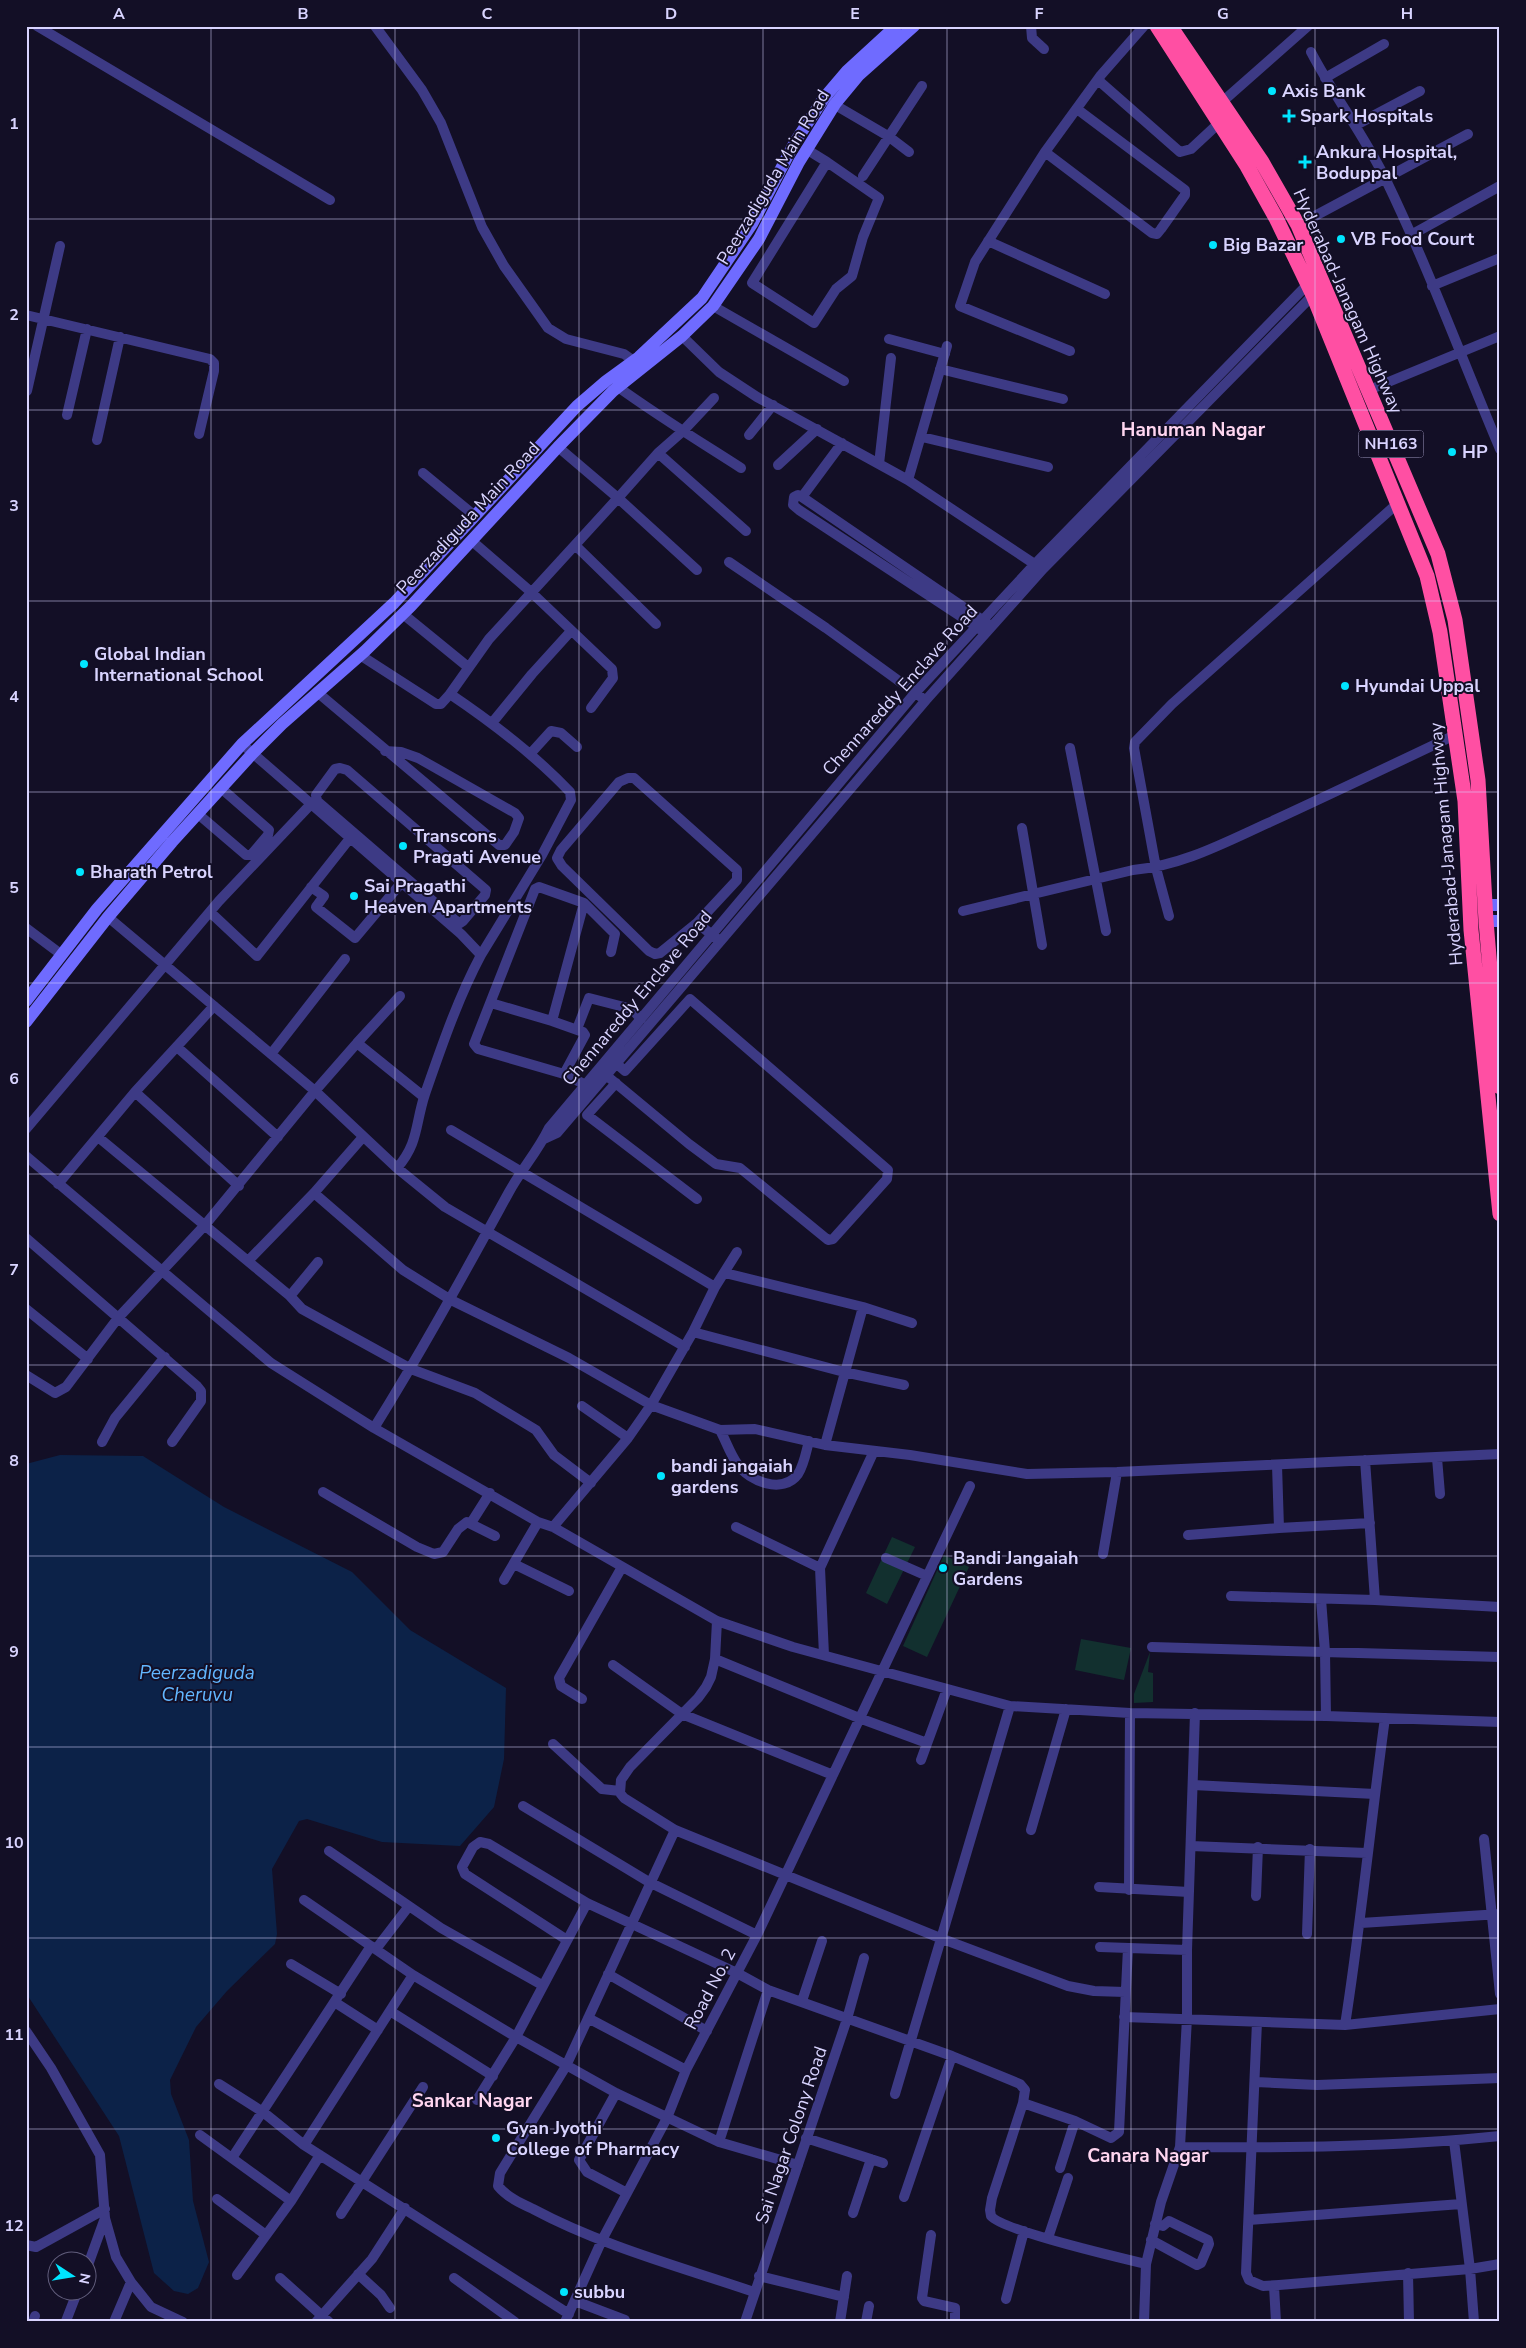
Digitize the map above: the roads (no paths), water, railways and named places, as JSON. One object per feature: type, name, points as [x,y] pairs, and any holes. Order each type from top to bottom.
[{"type":"highway","name":"Hyderabad-Janagam Highway","points":[[1157,26],[1226,125],[1276,218],[1310,290],[1427,576],[1478,780],[1493,905],[1500,1087]]},
{"type":"highway","name":"Hyderabad-Janagam Highway","points":[[1170,26],[1222,102],[1226,125],[1262,162],[1298,225],[1438,554],[1455,620],[1460,707],[1457,734],[1465,801],[1472,930],[1500,1214]]},
{"type":"street","points":[[37,26],[330,200]]},
{"type":"street","points":[[375,26],[422,90],[441,123],[482,227],[504,266],[548,328],[566,339],[624,354],[639,361]]},
{"type":"street","name":"Peerzadiguda Main Road","points":[[26,1000],[46,986],[253,753],[403,614],[558,447],[618,387],[639,361],[702,298],[752,224],[794,142],[829,102],[858,60],[896,26]]},
{"type":"street","name":"Peerzadiguda Main Road","points":[[26,1022],[62,955],[98,909],[242,744],[394,603],[577,406],[639,361],[682,336],[712,306],[760,240],[829,102],[914,26]]},
{"type":"street","points":[[1031,26],[1032,38],[1044,49]]},
{"type":"street","points":[[1070,351],[960,306],[975,262],[1045,152],[1098,80],[1144,26]]},
{"type":"street","points":[[1222,102],[1308,26]]},
{"type":"street","points":[[1325,78],[1384,44]]},
{"type":"street","points":[[1311,52],[1325,78],[1356,125],[1385,178],[1411,235],[1500,449]]},
{"type":"street","points":[[1098,80],[1180,152],[1191,149],[1226,125]]},
{"type":"street","points":[[862,176],[922,86]]},
{"type":"street","points":[[1356,125],[1420,91]]},
{"type":"street","points":[[829,102],[888,136],[909,152]]},
{"type":"street","points":[[1045,152],[1152,233],[1157,234],[1161,229],[1185,195],[1185,190],[1077,109]]},
{"type":"street","points":[[1298,225],[1468,134]]},
{"type":"street","points":[[806,149],[827,162],[879,198],[863,237],[852,276],[836,288],[814,323],[752,283],[827,162]]},
{"type":"street","points":[[1411,235],[1500,186]]},
{"type":"street","points":[[988,241],[1105,294]]},
{"type":"street","points":[[27,391],[60,246]]},
{"type":"street","points":[[1432,286],[1500,258]]},
{"type":"street","name":"Chennareddy Enclave Road","points":[[716,938],[926,700],[985,627],[1039,567],[1310,290]]},
{"type":"street","points":[[712,306],[844,382]]},
{"type":"street","points":[[26,314],[210,359],[214,363],[199,434]]},
{"type":"street","points":[[67,415],[87,329]]},
{"type":"street","points":[[682,336],[719,372],[773,405],[908,480],[1039,567]]},
{"type":"street","points":[[1368,390],[1500,336]]},
{"type":"street","points":[[97,440],[120,337]]},
{"type":"street","points":[[888,339],[946,350],[908,480]]},
{"type":"street","points":[[879,464],[891,358]]},
{"type":"street","points":[[940,369],[1064,399]]},
{"type":"street","points":[[618,387],[661,419],[684,430],[741,468]]},
{"type":"street","points":[[360,655],[436,704],[441,704],[489,639],[576,546],[658,453],[684,430],[714,398]]},
{"type":"street","points":[[749,435],[773,405]]},
{"type":"street","points":[[778,465],[817,429]]},
{"type":"street","points":[[922,437],[1048,467]]},
{"type":"street","points":[[802,496],[842,443]]},
{"type":"street","points":[[558,447],[618,498],[697,570]]},
{"type":"street","points":[[658,453],[746,531]]},
{"type":"street","points":[[423,473],[475,516]]},
{"type":"street","points":[[886,560],[847,541],[793,505],[795,495],[802,496],[853,531],[886,560],[985,627]]},
{"type":"street","points":[[1169,916],[1156,868],[1134,748],[1135,742],[1172,704],[1398,503]]},
{"type":"street","points":[[815,520],[822,510]]},
{"type":"street","points":[[827,528],[834,518]]},
{"type":"street","points":[[847,541],[853,531]]},
{"type":"street","points":[[472,541],[531,592],[612,669],[614,674],[591,708]]},
{"type":"street","points":[[576,546],[656,624]]},
{"type":"street","points":[[729,562],[926,700]]},
{"type":"street","points":[[403,614],[468,667]]},
{"type":"street","name":"Chennareddy Enclave Road","points":[[374,1428],[451,1300],[521,1171],[544,1139],[557,1133],[602,1072],[716,938],[916,693],[985,627]]},
{"type":"street","points":[[492,723],[532,674],[571,631]]},
{"type":"street","points":[[317,692],[385,751],[499,845],[505,845],[514,832],[519,818],[515,813],[418,758],[407,753],[385,751]]},
{"type":"street","points":[[397,1168],[409,1154],[424,1097],[444,1042],[481,955],[542,854],[571,800],[570,792],[531,754],[492,723],[450,694]]},
{"type":"street","points":[[531,754],[551,730],[561,733],[577,747]]},
{"type":"street","points":[[963,911],[1133,870],[1156,868],[1196,855],[1457,734]]},
{"type":"street","points":[[26,1129],[210,912],[314,799],[335,770],[340,768],[348,770],[486,890],[485,895],[463,921],[460,923],[455,920],[317,801],[314,799],[253,753],[242,744]]},
{"type":"street","points":[[1070,748],[1094,880],[1106,931]]},
{"type":"street","points":[[628,778],[634,778],[737,870],[737,880],[697,923],[660,953],[655,954],[648,951],[568,872],[557,858],[561,850],[619,782],[628,778]]},
{"type":"street","points":[[198,814],[246,855],[252,853],[268,835],[269,830],[222,789]]},
{"type":"street","points":[[314,799],[350,838],[461,934],[481,955]]},
{"type":"street","points":[[1022,828],[1042,945]]},
{"type":"street","points":[[210,912],[257,956],[350,838]]},
{"type":"street","points":[[312,887],[324,896],[316,908],[355,938],[402,882]]},
{"type":"street","points":[[590,1087],[564,1074],[474,1047],[535,889],[539,887],[584,903],[615,934],[611,952]]},
{"type":"street","points":[[552,1021],[584,903]]},
{"type":"street","points":[[108,917],[314,1090],[397,1168],[444,1207],[685,1347]]},
{"type":"street","points":[[697,923],[716,938]]},
{"type":"street","points":[[26,928],[62,955]]},
{"type":"street","points":[[271,1054],[345,959]]},
{"type":"street","name":"Chennareddy Enclave Road","points":[[612,1060],[641,1019],[680,981]]},
{"type":"street","points":[[26,1375],[55,1392],[66,1388],[118,1318],[205,1225],[278,1137],[314,1090],[400,996]]},
{"type":"street","points":[[577,1029],[586,1001],[589,998],[632,1009],[641,1019]]},
{"type":"street","points":[[602,1072],[716,1164],[740,1168],[828,1240],[833,1239],[887,1179],[888,1170],[690,998],[625,1071],[612,1060]]},
{"type":"street","points":[[491,1003],[577,1029],[584,1035],[564,1074]]},
{"type":"street","points":[[58,1184],[135,1092],[214,1006]]},
{"type":"street","points":[[357,1043],[424,1097]]},
{"type":"street","points":[[176,1046],[278,1137]]},
{"type":"street","points":[[616,1083],[587,1115],[696,1199]]},
{"type":"street","points":[[135,1092],[238,1186]]},
{"type":"street","points":[[451,1130],[715,1286]]},
{"type":"street","points":[[98,1137],[249,1260],[302,1309],[410,1370],[475,1393],[536,1430],[554,1455],[591,1483]]},
{"type":"street","points":[[249,1260],[314,1193],[363,1137]]},
{"type":"street","points":[[26,1156],[271,1363],[374,1428],[717,1621],[792,1647],[1010,1706],[1130,1713],[1326,1716],[1500,1722]]},
{"type":"street","points":[[314,1193],[403,1270],[451,1300],[569,1358],[651,1405],[720,1430],[755,1430],[825,1445],[874,1450],[1027,1474],[1117,1472],[1500,1454]]},
{"type":"street","points":[[28,1242],[197,1386],[202,1397],[201,1401],[172,1442]]},
{"type":"street","points":[[553,1527],[628,1438],[651,1405],[685,1347],[715,1286],[737,1252]]},
{"type":"street","points":[[290,1296],[318,1262]]},
{"type":"street","points":[[724,1273],[862,1307],[912,1323]]},
{"type":"street","points":[[825,1445],[862,1307]]},
{"type":"street","points":[[26,1309],[88,1359]]},
{"type":"street","points":[[693,1332],[844,1372],[904,1385]]},
{"type":"street","points":[[102,1442],[114,1418],[165,1357]]},
{"type":"street","points":[[26,1386],[42,1386]]},
{"type":"street","points":[[582,1406],[628,1438]]},
{"type":"street","points":[[720,1430],[737,1464],[744,1472],[760,1482],[774,1485],[784,1484],[797,1476],[802,1467],[809,1441]]},
{"type":"street","points":[[824,1655],[820,1568],[874,1450]]},
{"type":"street","points":[[1437,1458],[1440,1494]]},
{"type":"street","points":[[1365,1460],[1375,1600]]},
{"type":"street","points":[[1277,1464],[1279,1528]]},
{"type":"street","points":[[1103,1554],[1117,1472]]},
{"type":"street","name":"Road No. 2","points":[[567,2318],[602,2240],[667,2118],[686,2070],[757,1935],[970,1486]]},
{"type":"street","points":[[324,1492],[417,1547],[434,1554],[439,1555],[447,1548],[462,1524],[467,1522],[496,1536]]},
{"type":"street","points":[[471,1523],[490,1493]]},
{"type":"street","points":[[504,1580],[538,1522]]},
{"type":"street","points":[[1188,1535],[1370,1524]]},
{"type":"street","points":[[736,1526],[820,1568]]},
{"type":"street","points":[[886,1558],[927,1576]]},
{"type":"street","points":[[514,1564],[569,1591]]},
{"type":"street","points":[[582,1698],[561,1686],[559,1678],[622,1567]]},
{"type":"street","points":[[1231,1596],[1500,1606]]},
{"type":"street","points":[[1321,1599],[1325,1652],[1326,1716]]},
{"type":"street","points":[[717,1621],[712,1677],[706,1687],[682,1714],[630,1767],[621,1780],[620,1790],[624,1798],[675,1830],[940,1938],[1068,1986],[1094,1991],[1125,1992]]},
{"type":"street","points":[[1152,1647],[1500,1657]]},
{"type":"street","points":[[715,1659],[927,1743]]},
{"type":"street","points":[[612,1665],[682,1714],[833,1775]]},
{"type":"street","points":[[921,1760],[947,1690]]},
{"type":"street","points":[[895,2094],[1010,1706]]},
{"type":"street","points":[[1031,1830],[1066,1710]]},
{"type":"street","points":[[1129,1890],[1130,1713]]},
{"type":"street","points":[[1144,2322],[1146,2264],[1155,2224],[1180,2147],[1188,2018],[1187,1950],[1195,1713]]},
{"type":"street","points":[[1345,2025],[1360,1923],[1367,1853],[1385,1718]]},
{"type":"street","points":[[552,1744],[602,1789],[620,1790]]},
{"type":"street","points":[[1193,1785],[1375,1794]]},
{"type":"street","points":[[523,1806],[649,1882],[757,1935]]},
{"type":"street","points":[[675,1830],[649,1882],[566,2066],[500,2172],[498,2186],[512,2198],[548,2218],[602,2240],[754,2292]]},
{"type":"street","points":[[1484,1839],[1495,1915],[1500,1994]]},
{"type":"street","points":[[567,1940],[465,1874],[462,1867],[477,1843],[489,1844],[587,1903],[737,1973],[768,1990],[952,2056],[1020,2084],[1025,2090],[1023,2103],[990,2210],[994,2220],[1048,2238],[1146,2264]]},
{"type":"street","points":[[1191,1846],[1310,1849],[1367,1853]]},
{"type":"street","points":[[1256,1896],[1258,1847]]},
{"type":"street","points":[[1307,1934],[1310,1849]]},
{"type":"street","points":[[329,1851],[441,1928],[542,1986]]},
{"type":"street","points":[[1099,1887],[1189,1892]]},
{"type":"street","points":[[304,1900],[413,1974],[516,2037],[616,2093],[719,2142],[798,2165]]},
{"type":"street","points":[[477,2100],[516,2037],[587,1903]]},
{"type":"street","points":[[232,2158],[338,1998],[374,1948],[409,1906]]},
{"type":"street","points":[[1360,1923],[1495,1915]]},
{"type":"street","points":[[802,2001],[822,1941]]},
{"type":"street","points":[[1100,1947],[1187,1950]]},
{"type":"street","points":[[1023,2103],[1075,2121],[1111,2138],[1119,2132],[1128,1948]]},
{"type":"street","name":"Sai Nagar Colony Road","points":[[744,2322],[847,2019],[864,1958]]},
{"type":"street","points":[[291,1964],[378,2030]]},
{"type":"street","points":[[304,2145],[413,1974]]},
{"type":"street","points":[[608,1974],[707,2031]]},
{"type":"street","points":[[719,2142],[768,1990]]},
{"type":"street","points":[[1124,2017],[1345,2025],[1500,2009]]},
{"type":"street","points":[[390,2011],[493,2076]]},
{"type":"street","points":[[588,2018],[686,2070]]},
{"type":"street","points":[[1257,2022],[1256,2082],[1246,2273],[1249,2280],[1263,2286],[1274,2286],[1500,2264]]},
{"type":"street","points":[[26,2031],[50,2068],[100,2155],[105,2214],[116,2257],[131,2282],[151,2306],[172,2319],[183,2322]]},
{"type":"street","points":[[904,2197],[952,2056]]},
{"type":"street","points":[[1256,2082],[1317,2086],[1500,2078]]},
{"type":"street","points":[[219,2084],[262,2112],[304,2145],[405,2208],[567,2318]]},
{"type":"street","points":[[341,2214],[422,2087]]},
{"type":"street","points":[[616,2093],[579,2160],[587,2172],[627,2193]]},
{"type":"street","points":[[1060,2168],[1075,2121]]},
{"type":"street","points":[[200,2135],[291,2201]]},
{"type":"street","points":[[1180,2147],[1252,2148],[1454,2141],[1500,2136]]},
{"type":"street","points":[[806,2138],[883,2163]]},
{"type":"street","points":[[1454,2141],[1470,2268],[1474,2322]]},
{"type":"street","points":[[237,2275],[291,2201],[320,2155]]},
{"type":"street","points":[[853,2213],[871,2159]]},
{"type":"street","points":[[1048,2238],[1068,2178]]},
{"type":"street","points":[[217,2199],[266,2235]]},
{"type":"street","points":[[1249,2220],[1461,2204]]},
{"type":"street","points":[[280,2278],[322,2320],[358,2274],[372,2260],[405,2208]]},
{"type":"street","points":[[26,2245],[36,2247],[105,2214]]},
{"type":"street","points":[[93,2250],[105,2214]]},
{"type":"street","points":[[1151,2240],[1197,2265],[1201,2263],[1209,2244],[1208,2240],[1169,2221],[1163,2226],[1155,2224]]},
{"type":"street","points":[[1006,2300],[1024,2231]]},
{"type":"street","points":[[931,2235],[922,2298],[924,2301],[955,2308],[955,2322]]},
{"type":"street","points":[[1408,2273],[1409,2322]]},
{"type":"street","points":[[358,2274],[380,2295],[390,2308]]},
{"type":"street","points":[[760,2276],[844,2297]]},
{"type":"street","points":[[840,2322],[847,2276]]},
{"type":"street","points":[[454,2278],[515,2322]]},
{"type":"street","points":[[114,2322],[131,2282]]},
{"type":"street","points":[[1274,2286],[1276,2322]]},
{"type":"street","points":[[66,2322],[74,2300]]},
{"type":"street","points":[[575,2301],[625,2320]]},
{"type":"street","points":[[866,2322],[869,2306]]},
{"type":"water","name":"Peerzadiguda Cheruvu","points":[[60,1455],[143,1456],[224,1507],[352,1572],[410,1630],[506,1688],[504,1759],[494,1807],[460,1846],[382,1842],[307,1819],[299,1821],[272,1869],[277,1934],[275,1944],[227,1991],[196,2027],[170,2080],[171,2094],[189,2140],[193,2201],[209,2262],[198,2288],[188,2294],[174,2291],[154,2273],[119,2136],[26,1993],[26,1464]]},
{"type":"place","name":"Axis Bank","points":[[1272,91]]},
{"type":"place","name":"Spark Hospitals","points":[[1289,116]]},
{"type":"place","name":"Ankura Hospital, Boduppal","points":[[1305,162]]},
{"type":"place","name":"VB Food Court","points":[[1341,239]]},
{"type":"place","name":"Big Bazar","points":[[1213,245]]},
{"type":"place","name":"HP","points":[[1452,452]]},
{"type":"place","name":"Global Indian International School","points":[[84,664]]},
{"type":"place","name":"Hyundai Uppal","points":[[1345,686]]},
{"type":"place","name":"Transcons Pragati Avenue","points":[[403,846]]},
{"type":"place","name":"Bharath Petrol","points":[[80,872]]},
{"type":"place","name":"Sai Pragathi Heaven Apartments","points":[[354,896]]},
{"type":"place","name":"bandi jangaiah gardens","points":[[661,1476]]},
{"type":"place","name":"Bandi Jangaiah Gardens","points":[[943,1568]]},
{"type":"place","name":"Gyan Jyothi College of Pharmacy","points":[[496,2138]]},
{"type":"place","name":"subbu","points":[[564,2292]]},
{"type":"district","name":"Hanuman Nagar","points":[[1193,430]]},
{"type":"district","name":"Sankar Nagar","points":[[472,2101]]},
{"type":"district","name":"Canara Nagar","points":[[1148,2156]]}]
